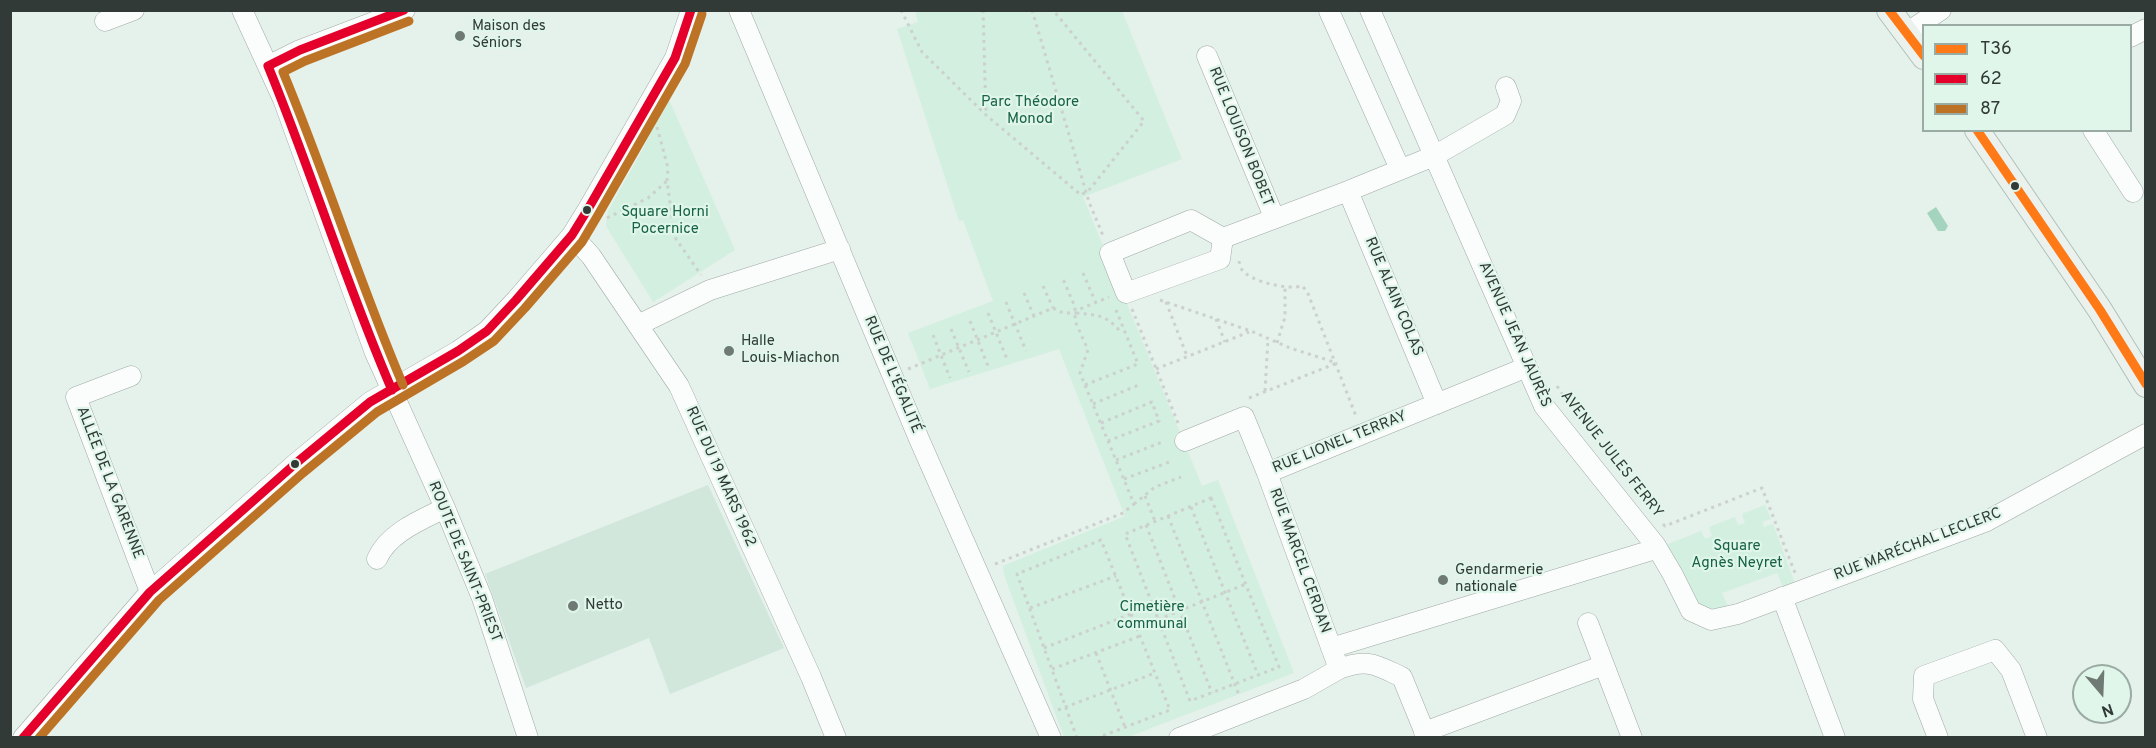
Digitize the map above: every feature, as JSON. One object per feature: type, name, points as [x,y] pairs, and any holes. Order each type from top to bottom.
[{"type":"main road","points":[[1889,10],[1922,56]]},
{"type":"main road","points":[[1978,132],[2100,310],[2145,385]]},
{"type":"street","points":[[105,21],[134,10]]},
{"type":"street","name":"ROUTE DE SAINT-PRIEST","points":[[242,10],[283,99],[358,308],[482,598],[528,738]]},
{"type":"street","points":[[268,66],[382,14],[405,10]]},
{"type":"street","points":[[30,734],[150,591],[295,464],[370,402],[458,351],[487,331],[516,300],[572,235],[675,58],[691,10]]},
{"type":"street","name":"RUE DE L'ÉGALITÉ","points":[[739,10],[892,376],[976,571],[1047,727]]},
{"type":"street","name":"AVENUE JEAN JAURÈS","points":[[1370,10],[1544,406],[1656,546],[1691,611],[1711,620],[1738,614],[1782,597]]},
{"type":"street","points":[[1906,33],[1941,10]]},
{"type":"street","points":[[1329,11],[1400,169]]},
{"type":"street","name":"RUE LOUISON BOBET","points":[[1207,56],[1274,218]]},
{"type":"street","points":[[1223,238],[1434,156],[1505,115],[1511,101],[1506,87]]},
{"type":"street","points":[[2094,132],[2133,192]]},
{"type":"street","name":"RUE ALAIN COLAS","points":[[1348,191],[1437,404]]},
{"type":"street","points":[[1191,220],[1223,238],[1220,259],[1121,297],[1110,252],[1191,220]]},
{"type":"street","name":"RUE DU 19 MARS 1962","points":[[572,235],[591,256],[679,386],[811,677],[836,738]]},
{"type":"street","points":[[638,325],[710,290],[840,249]]},
{"type":"street","name":"RUE LIONEL TERRAY","points":[[1244,417],[1267,473],[1527,367]]},
{"type":"street","name":"ALLÉE DE LA GARENNE","points":[[131,376],[76,397],[150,591]]},
{"type":"street","points":[[1185,441],[1244,417]]},
{"type":"street","name":"RUE MARÉCHAL LECLERC","points":[[1782,597],[1984,522],[2145,434]]},
{"type":"street","name":"RUE MARCEL CERDAN","points":[[1267,473],[1339,669]]},
{"type":"street","points":[[376,559],[389,540],[445,508]]},
{"type":"street","points":[[1331,648],[1649,551],[1656,546]]},
{"type":"street","points":[[1782,597],[1835,738]]},
{"type":"street","points":[[1588,623],[1632,738]]},
{"type":"street","points":[[1938,738],[1923,699],[1924,676],[1995,650],[2011,670],[2037,738]]},
{"type":"street","points":[[1179,738],[1304,689],[1356,662],[1375,665],[1402,677],[1426,735],[1604,665]]},
{"type":"path","points":[[901,10],[922,52],[986,114],[1081,195],[1090,189],[1144,121],[1053,10]]},
{"type":"path","points":[[984,10],[986,114]]},
{"type":"path","points":[[1032,10],[1086,192],[1110,252]]},
{"type":"path","points":[[656,125],[668,168],[672,221],[676,239],[710,290]]},
{"type":"path","points":[[607,218],[648,198],[668,181]]},
{"type":"path","points":[[1223,238],[1235,252],[1242,270],[1262,281],[1285,288],[1302,286],[1307,291],[1363,434]]},
{"type":"path","points":[[1083,273],[1095,302]]},
{"type":"path","points":[[1063,279],[1088,350],[1080,373],[1134,504]]},
{"type":"path","points":[[1043,286],[1053,309]]},
{"type":"path","points":[[1277,343],[1285,317],[1285,288]]},
{"type":"path","points":[[1024,293],[1034,316]]},
{"type":"path","points":[[1076,313],[1095,302],[1121,297],[1166,302],[1336,363]]},
{"type":"path","points":[[1085,384],[1138,364],[1123,327],[1121,297]]},
{"type":"path","points":[[1121,297],[1156,369],[1185,441]]},
{"type":"path","points":[[1006,302],[1026,351]]},
{"type":"path","points":[[1166,302],[1188,356]]},
{"type":"path","points":[[892,376],[1053,309],[1063,313],[1099,315],[1106,317],[1118,329],[1123,327]]},
{"type":"path","points":[[988,313],[1007,359]]},
{"type":"path","points":[[1216,319],[1225,342]]},
{"type":"path","points":[[970,321],[988,366]]},
{"type":"path","points":[[951,328],[969,372]]},
{"type":"path","points":[[1156,369],[1251,331]]},
{"type":"path","points":[[933,335],[950,378]]},
{"type":"path","points":[[1265,391],[1268,339]]},
{"type":"path","points":[[1244,417],[1248,398],[1336,363]]},
{"type":"path","name":"AVENUE JULES FERRY","points":[[1553,378],[1572,409]]},
{"type":"path","points":[[1093,404],[1141,384]]},
{"type":"path","points":[[1101,423],[1152,402],[1159,421],[1108,441]]},
{"type":"path","points":[[1116,460],[1165,441]]},
{"type":"path","points":[[1124,479],[1172,460]]},
{"type":"path","points":[[976,571],[1123,513],[1161,484],[1181,477]]},
{"type":"path","name":"AVENUE JULES FERRY","points":[[1658,517],[1665,526],[1762,488],[1801,590]]},
{"type":"path","points":[[1145,495],[1155,521]]},
{"type":"path","points":[[1211,498],[1279,667],[1190,701],[1125,534],[1155,521],[1211,498]]},
{"type":"path","points":[[1191,507],[1258,675]]},
{"type":"path","points":[[1168,516],[1245,711]]},
{"type":"path","points":[[1146,525],[1212,693]]},
{"type":"path","points":[[1077,738],[1017,574],[1101,540],[1170,710],[1097,738]]},
{"type":"path","points":[[1030,608],[1116,576]]},
{"type":"path","points":[[1137,628],[1246,584]]},
{"type":"path","points":[[1044,648],[1131,614]]},
{"type":"path","points":[[1052,669],[1140,636]]},
{"type":"path","points":[[1096,653],[1125,727]]},
{"type":"path","points":[[1047,727],[1066,707],[1155,673]]},
{"type":"shaded area","points":[[1936,207],[1948,226],[1945,231],[1938,231],[1927,213]]},
{"type":"shaded area","points":[[708,485],[784,648],[670,694],[649,638],[526,688],[485,574]]},
{"type":"green space","points":[[915,11],[1122,11],[1182,159],[1083,197],[1202,486],[1218,480],[1294,673],[1128,737],[1064,737],[1004,575],[1003,566],[1125,516],[1059,349],[930,389],[908,333],[993,301],[963,220],[959,221],[897,29],[918,22]]},
{"type":"green space","name":"Square Horni Pocernice","points":[[667,95],[735,250],[653,302],[606,226],[608,211],[644,147]]},
{"type":"green space","name":"Square Agnès Neyret","points":[[1765,505],[1771,519],[1762,522],[1764,527],[1773,524],[1795,584],[1784,589],[1777,573],[1722,593],[1729,609],[1712,610],[1700,605],[1696,602],[1666,545],[1701,531],[1705,539],[1712,536],[1709,527],[1735,517],[1738,525],[1745,523],[1742,514]]},
{"type":"transit line","name":"62","points":[[392,390],[359,310],[268,66],[300,50],[404,10]]},
{"type":"transit line","name":"62","points":[[23,738],[150,592],[295,464],[370,402],[458,351],[487,331],[516,300],[572,235],[588,209],[675,58],[691,10]]},
{"type":"transit line","name":"T36","points":[[1889,10],[1922,53]]},
{"type":"transit line","name":"87","points":[[39,738],[159,600],[303,473],[377,412],[494,341],[525,308],[582,242],[685,64],[702,14]]},
{"type":"transit line","name":"87","points":[[403,385],[283,72],[305,61],[409,21]]},
{"type":"transit line","name":"T36","points":[[1978,132],[2100,310],[2146,384]]},
{"type":"place","name":"Maison des Séniors","points":[[460,36]]},
{"type":"place","name":"Halle Louis-Miachon","points":[[729,351]]},
{"type":"place","name":"Gendarmerie nationale","points":[[1443,580]]},
{"type":"place","name":"Netto","points":[[573,606]]},
{"type":"park label","name":"Parc Théodore Monod","points":[[1030,112]]},
{"type":"park label","name":"Cimetière communal","points":[[1152,616]]}]
